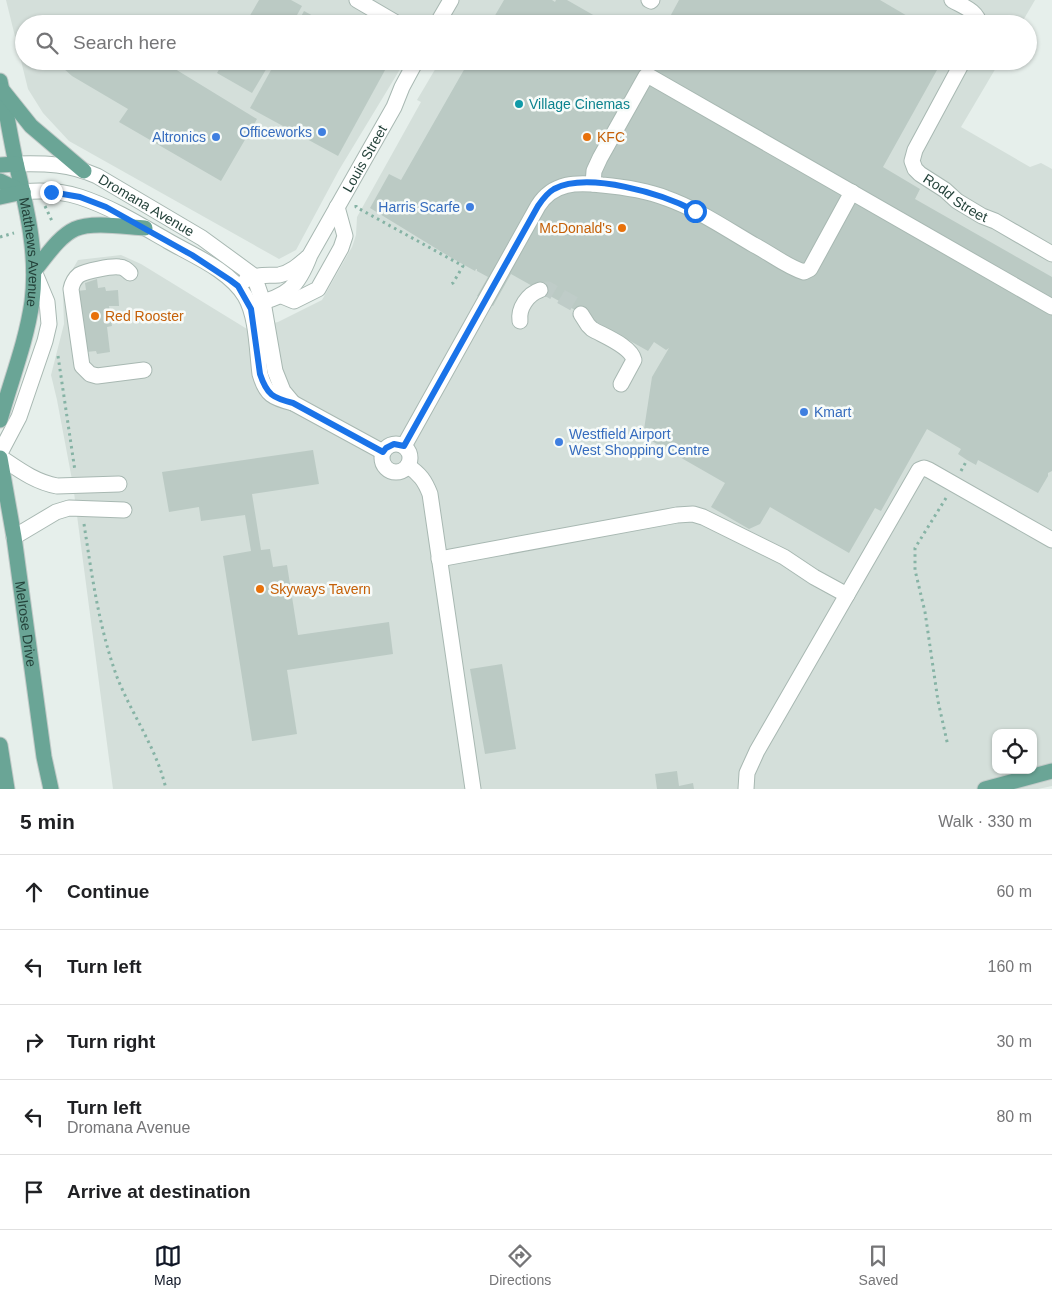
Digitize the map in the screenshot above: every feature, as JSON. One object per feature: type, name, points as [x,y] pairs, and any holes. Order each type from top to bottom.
[{"type":"main road","name":"Matthews Avenue","points":[[0,420],[26,336],[32,301],[34,271],[31,228],[1,86]]},
{"type":"main road","points":[[1,86],[31,126],[84,171]]},
{"type":"main road","name":"Dromana Avenue","points":[[0,165],[16,164]]},
{"type":"main road","points":[[0,181],[23,192]]},
{"type":"main road","name":"Dromana Avenue","points":[[0,197],[23,192]]},
{"type":"main road","points":[[34,271],[62,239],[78,228],[100,225],[145,228]]},
{"type":"main road","name":"Melrose Drive","points":[[0,458],[14,537],[43,748],[51,789]]},
{"type":"main road","points":[[0,744],[7,789]]},
{"type":"main road","points":[[985,789],[1052,771]]},
{"type":"street","points":[[357,0],[383,15]]},
{"type":"street","points":[[443,15],[451,0]]},
{"type":"street","points":[[952,0],[976,15]]},
{"type":"street","name":"Louis Street","points":[[256,303],[288,298],[292,287],[304,272],[310,255],[394,107],[411,70]]},
{"type":"street","name":"Rodd Street","points":[[958,70],[915,150],[912,160],[915,169],[957,201],[1052,254]]},
{"type":"street","points":[[593,184],[594,171],[600,158],[646,76],[649,76],[1052,307]]},
{"type":"street","name":"Dromana Avenue","points":[[16,164],[53,164],[84,171],[118,187],[202,238],[254,276]]},
{"type":"street","points":[[404,446],[543,199],[554,189],[573,184],[593,184],[636,190],[677,202],[804,272],[810,269],[852,192]]},
{"type":"street","name":"Dromana Avenue","points":[[23,192],[51,192],[80,197],[106,207],[214,268],[238,286],[256,303]]},
{"type":"street","points":[[288,298],[318,289],[341,248],[345,236],[337,207]]},
{"type":"street","name":"Louis Street","points":[[238,286],[254,276],[281,275],[291,271],[310,255]]},
{"type":"street","points":[[130,273],[118,266],[88,271],[75,279],[71,289],[82,366],[90,374],[97,376],[144,370]]},
{"type":"street","points":[[0,453],[19,417],[49,324],[47,302],[34,271]]},
{"type":"street","points":[[254,276],[256,303],[275,371],[283,391],[293,403],[383,452]]},
{"type":"street","points":[[520,320],[519,314],[527,298],[540,290]]},
{"type":"street","points":[[582,314],[584,320],[592,329],[626,348],[631,353],[634,360],[621,384]]},
{"type":"street","points":[[394,444],[404,446],[410,453],[410,462],[401,472],[392,472],[382,461],[383,452],[394,444]]},
{"type":"street","points":[[0,458],[40,482],[57,486],[119,484]]},
{"type":"street","points":[[408,466],[418,472],[430,494],[473,789]]},
{"type":"street","points":[[746,789],[748,773],[757,751],[919,470],[924,468],[929,470],[1052,540]]},
{"type":"street","points":[[14,537],[56,512],[69,508],[124,510]]},
{"type":"street","points":[[439,559],[677,515],[693,514],[703,517],[784,557],[814,577],[847,595]]},
{"type":"path","points":[[357,200],[356,207],[463,266],[453,283],[448,285]]},
{"type":"path","points":[[59,367],[77,485]]},
{"type":"path","points":[[948,746],[938,700],[925,612],[915,570],[916,548],[967,460]]},
{"type":"path","points":[[82,508],[97,607],[109,654],[125,696],[159,764],[166,789]]},
{"type":"shaded area","points":[[6,0],[1035,0],[1026,15],[15,15],[15,36]]},
{"type":"shaded area","points":[[23,70],[400,70],[339,170],[296,250],[279,259],[69,141],[43,113],[28,89]]},
{"type":"shaded area","name":"Westfield Airport West Shopping Centre","points":[[435,70],[995,70],[961,127],[1030,167],[1041,163],[1052,169],[1052,786],[1038,789],[113,789],[73,485],[51,375],[64,324],[63,295],[68,277],[78,260],[121,255],[141,264],[247,329],[278,322],[322,300],[352,247],[356,235],[357,217],[421,102],[417,100]]},
{"type":"building","points":[[259,0],[291,0],[302,6],[297,15],[250,15]]},
{"type":"building","points":[[504,0],[552,0],[555,2],[556,0],[567,0],[593,15],[495,15]]},
{"type":"building","points":[[679,0],[880,0],[906,15],[671,15]]},
{"type":"building","points":[[304,11],[311,15],[302,15]]},
{"type":"building","points":[[65,70],[177,70],[257,119],[221,181],[119,122],[128,109],[72,76]]},
{"type":"building","points":[[219,70],[266,70],[252,93],[217,73]]},
{"type":"building","name":"Officeworks","points":[[271,70],[385,70],[338,156],[250,108]]},
{"type":"building","points":[[464,70],[937,70],[883,167],[920,189],[915,199],[1052,277],[1052,471],[1048,473],[1038,493],[978,460],[976,465],[967,460],[958,454],[961,449],[927,429],[881,511],[875,508],[849,553],[770,507],[760,524],[749,529],[711,507],[725,483],[643,436],[652,377],[669,348],[666,350],[654,342],[648,351],[511,274],[493,306],[477,296],[488,277],[477,271],[477,269],[475,271],[450,257],[370,208],[389,174],[401,180]]},
{"type":"building","name":"Red Rooster","points":[[97,279],[98,288],[105,287],[106,291],[118,290],[119,306],[109,306],[112,326],[107,327],[110,352],[97,354],[96,351],[86,352],[77,291],[86,290],[85,283]]},
{"type":"building","name":"Skyways Tavern","points":[[313,450],[319,484],[252,494],[261,550],[270,549],[273,567],[287,565],[298,635],[389,622],[393,654],[287,670],[297,734],[252,741],[223,556],[251,551],[245,515],[201,521],[199,507],[169,512],[162,472]]},
{"type":"building","points":[[502,664],[516,749],[485,754],[470,669]]},
{"type":"building","points":[[677,771],[679,786],[693,783],[694,789],[657,789],[655,774]]},
{"type":"tunnel","points":[[540,290],[548,289],[576,305],[581,314]]},
{"type":"place","name":"Village Cinemas","points":[[519,104]]},
{"type":"place","name":"Officeworks","points":[[322,132]]},
{"type":"place","name":"Altronics","points":[[216,137]]},
{"type":"place","name":"KFC","points":[[587,137]]},
{"type":"place","name":"Harris Scarfe","points":[[470,207]]},
{"type":"place","name":"McDonald's","points":[[622,228]]},
{"type":"place","name":"Red Rooster","points":[[95,316]]},
{"type":"place","name":"Kmart","points":[[804,412]]},
{"type":"place","name":"Westfield Airport West Shopping Centre","points":[[559,442]]},
{"type":"place","name":"Skyways Tavern","points":[[260,589]]},
{"type":"route","points":[[51,192],[70,194],[106,207],[214,268],[238,286],[251,309],[260,374],[263,384],[271,395],[274,398],[293,403],[383,452],[394,444],[404,446],[538,206],[548,193],[554,189],[573,184],[623,187],[667,198],[695,211]]}]
